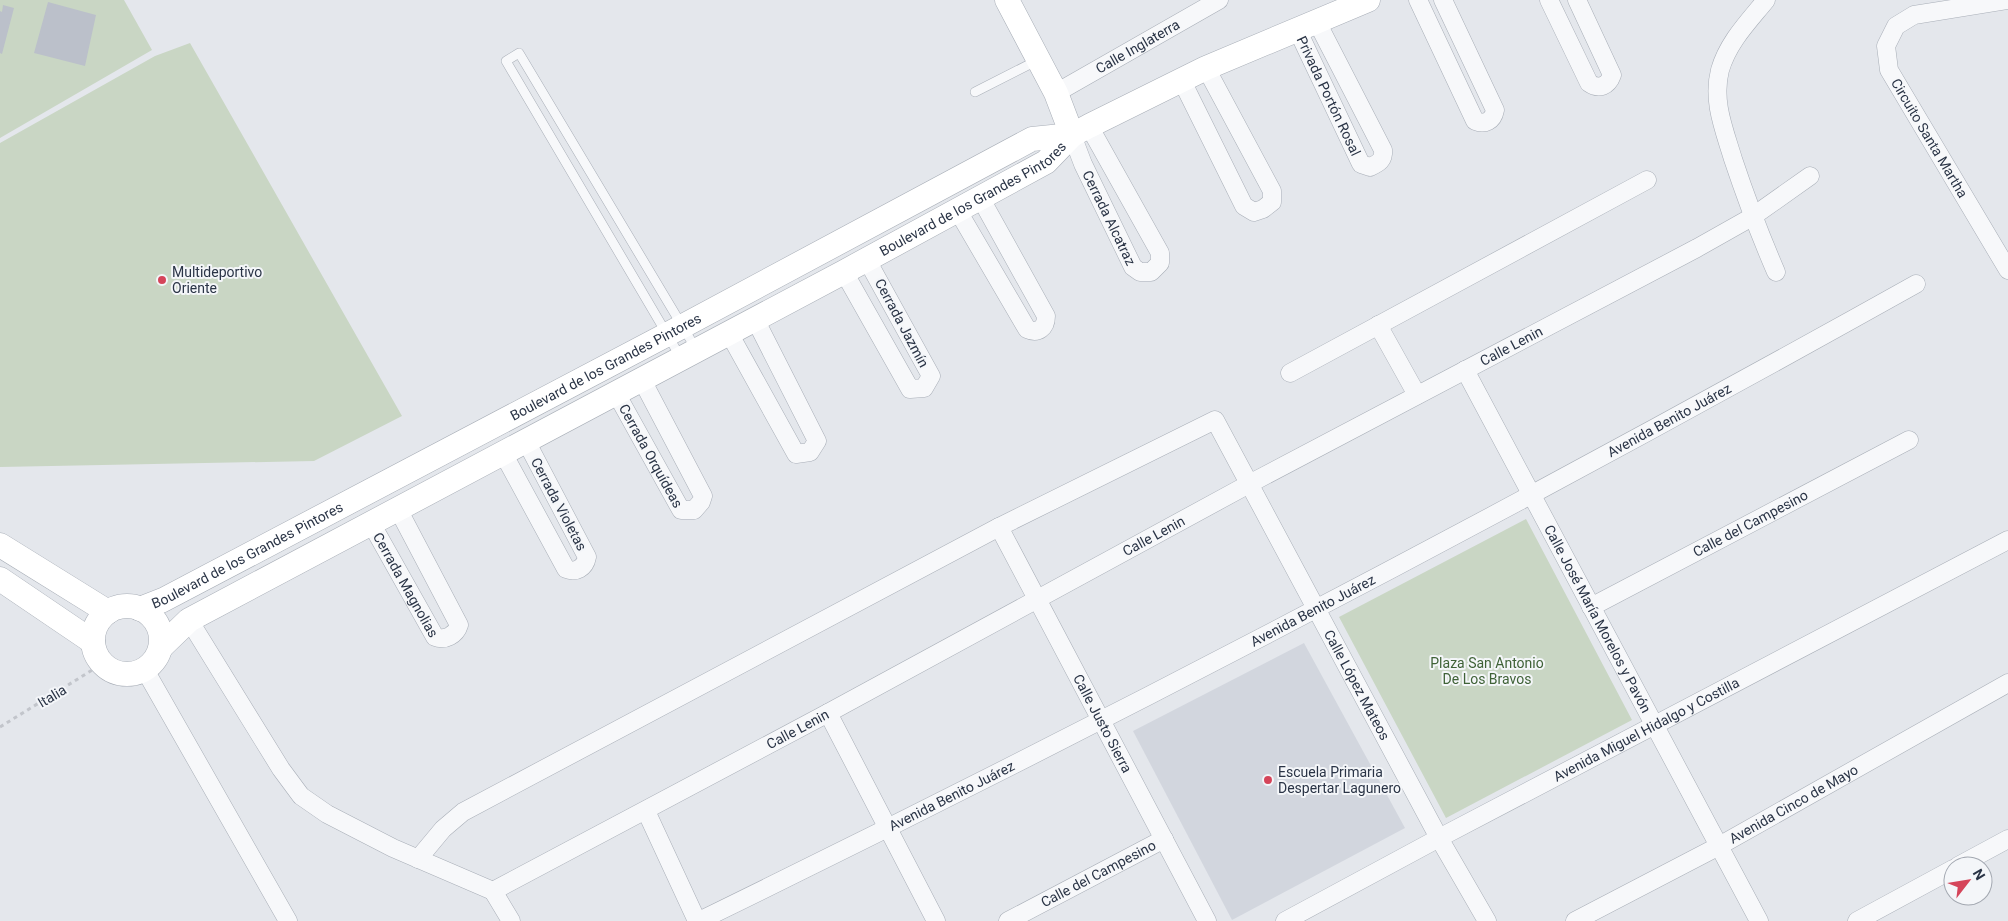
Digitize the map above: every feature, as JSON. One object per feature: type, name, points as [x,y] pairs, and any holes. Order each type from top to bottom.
[{"type":"street","points":[[1008,0],[1056,93],[1080,130]]},
{"type":"street","name":"Calle Inglaterra","points":[[1056,93],[1219,0]]},
{"type":"street","name":"Boulevard de los Grandes Pintores","points":[[140,609],[163,600],[1032,139],[1080,130],[1206,68],[1368,0]]},
{"type":"street","points":[[1418,0],[1475,121],[1480,123],[1488,122],[1494,116],[1495,110],[1443,0]]},
{"type":"street","points":[[1549,0],[1589,83],[1594,87],[1602,87],[1609,82],[1612,75],[1577,0]]},
{"type":"street","points":[[1766,0],[1733,40],[1720,70],[1717,99],[1722,126],[1752,217],[1776,272]]},
{"type":"street","name":"Circuito Santa Martha","points":[[2008,0],[1914,15],[1896,26],[1886,46],[1889,70],[2008,270]]},
{"type":"street","name":"Privada Portón Rosal","points":[[1307,24],[1384,150],[1384,156],[1380,163],[1370,167],[1362,164],[1307,24]]},
{"type":"street","points":[[1182,81],[1244,206],[1254,212],[1263,209],[1272,202],[1272,191],[1206,68]]},
{"type":"street","name":"Boulevard de los Grandes Pintores","points":[[161,647],[189,620],[689,354],[732,340],[758,326],[844,272],[1046,162],[1080,130]]},
{"type":"street","name":"Cerrada Alcatraz","points":[[1080,130],[1160,253],[1160,263],[1151,272],[1140,272],[1133,267],[1083,164],[1080,130]]},
{"type":"street","name":"Calle Lenin","points":[[493,891],[646,811],[1249,484],[1697,248],[1752,217],[1810,176]]},
{"type":"street","points":[[1290,372],[1647,180]]},
{"type":"street","points":[[958,211],[1026,329],[1036,331],[1041,329],[1045,325],[1046,316],[981,198]]},
{"type":"street","name":"Cerrada Jazmín","points":[[844,272],[910,389],[924,388],[931,376],[867,260]]},
{"type":"street","name":"Avenida Benito Juárez","points":[[698,921],[888,829],[1315,609],[1532,494],[1916,284]]},
{"type":"street","points":[[1378,325],[1418,395]]},
{"type":"street","points":[[732,340],[796,454],[810,452],[817,441],[758,326]]},
{"type":"street","name":"Calle José María Morelos y Pavón","points":[[1465,370],[1760,921]]},
{"type":"street","name":"Cerrada Orquídeas","points":[[616,393],[681,510],[694,510],[701,502],[703,496],[642,380]]},
{"type":"street","name":"Calle López Mateos","points":[[999,527],[1215,420],[1439,838],[1487,921]]},
{"type":"street","name":"Calle del Campesino","points":[[1591,607],[1909,440]]},
{"type":"street","name":"Cerrada Violetas","points":[[503,453],[566,569],[572,572],[580,570],[587,557],[526,441]]},
{"type":"street","name":"Cerrada Magnolias","points":[[371,523],[435,637],[440,639],[449,637],[458,630],[459,625],[398,509]]},
{"type":"street","points":[[418,859],[443,829],[463,812],[999,527]]},
{"type":"street","name":"Calle Justo Sierra","points":[[999,527],[1207,921]]},
{"type":"street","name":"Avenida Miguel Hidalgo y Costilla","points":[[1285,921],[1439,838],[2008,540]]},
{"type":"street","points":[[0,545],[108,612]]},
{"type":"street","points":[[0,579],[93,642]]},
{"type":"street","points":[[120,607],[140,609],[150,615],[157,624],[161,635],[161,647],[154,662],[145,670],[134,674],[112,671],[102,664],[96,654],[93,642],[97,625],[108,612],[120,607]]},
{"type":"street","points":[[189,620],[282,769],[301,796],[327,814],[418,859],[493,891],[511,921]]},
{"type":"street","points":[[145,670],[288,921]]},
{"type":"street","name":"Avenida Cinco de Mayo","points":[[1574,921],[1719,846],[2008,683]]},
{"type":"street","points":[[828,713],[936,921]]},
{"type":"street","points":[[646,811],[698,921]]},
{"type":"street","name":"Calle del Campesino","points":[[1008,921],[1164,839]]},
{"type":"street","points":[[1977,856],[2008,839]]},
{"type":"street","points":[[1857,921],[1943,874]]},
{"type":"lane","points":[[519,53],[675,330],[689,354],[506,61],[519,53]]},
{"type":"lane","points":[[975,92],[1038,60]]},
{"type":"path","name":"Italia","points":[[0,727],[102,664]]},
{"type":"shaded area","name":"Escuela Primaria Despertar Lagunero","points":[[1304,643],[1405,828],[1232,920],[1133,731]]},
{"type":"green space","points":[[0,0],[124,0],[152,50],[0,138]]},
{"type":"green space","name":"Multideportivo Oriente","points":[[190,43],[402,416],[314,461],[0,467],[0,143],[155,56]]},
{"type":"green space","name":"Plaza San Antonio De Los Bravos","points":[[1526,519],[1632,720],[1446,818],[1339,617]]},
{"type":"building","points":[[48,2],[96,15],[85,66],[34,53]]},
{"type":"building","points":[[3,5],[14,8],[2,54],[0,53],[0,11],[2,12]]},
{"type":"place","name":"Multideportivo Oriente","points":[[162,280]]},
{"type":"place","name":"Escuela Primaria Despertar Lagunero","points":[[1268,780]]}]
